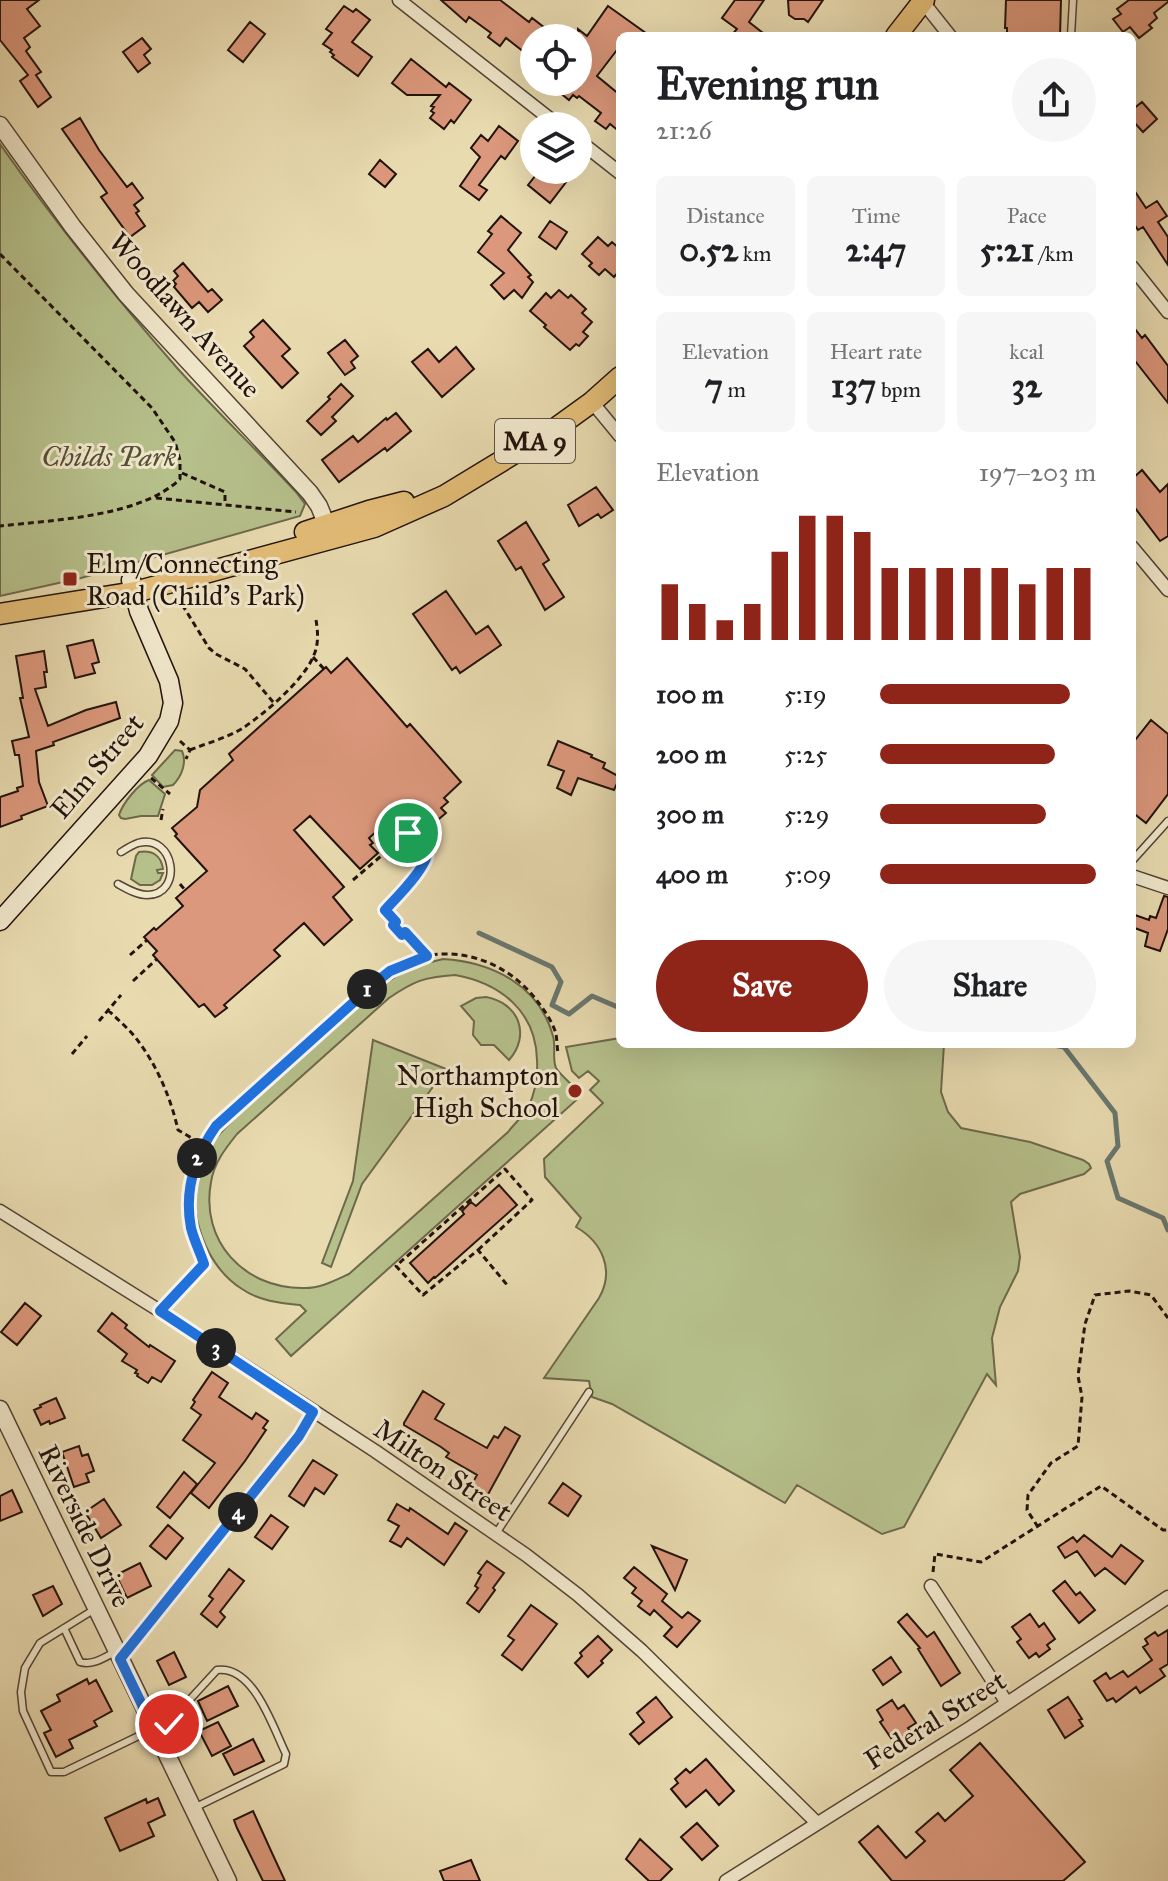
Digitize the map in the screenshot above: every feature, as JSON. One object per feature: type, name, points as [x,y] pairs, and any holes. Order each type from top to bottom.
[{"type":"highway","points":[[899,32],[924,1]]},
{"type":"highway","name":"MA 9","points":[[0,614],[133,586],[242,553],[330,532],[374,527],[444,496],[556,428],[616,381]]},
{"type":"main road","name":"Elm Street","points":[[0,921],[148,756],[169,721],[173,703],[169,681],[139,611],[133,586]]},
{"type":"street","points":[[399,0],[541,112]]},
{"type":"street","points":[[924,1],[947,32]]},
{"type":"street","name":"Woodlawn Avenue","points":[[0,125],[73,227],[126,294],[310,493],[330,532]]},
{"type":"street","points":[[592,151],[616,170]]},
{"type":"street","points":[[1136,272],[1168,312]]},
{"type":"street","points":[[592,402],[616,431]]},
{"type":"street","points":[[1136,552],[1168,590]]},
{"type":"street","points":[[1136,877],[1168,888]]},
{"type":"street","name":"Milton Street","points":[[0,1211],[160,1311],[435,1491],[526,1555],[642,1651],[817,1823]]},
{"type":"street","name":"Riverside Drive","points":[[0,1409],[228,1881]]},
{"type":"street","points":[[118,1655],[299,1436],[313,1412]]},
{"type":"street","points":[[931,1586],[1007,1703]]},
{"type":"street","name":"Federal Street","points":[[726,1881],[971,1727],[1168,1597]]},
{"type":"lane","points":[[1071,32],[1073,0]]},
{"type":"lane","points":[[1136,857],[1168,821]]},
{"type":"lane","points":[[118,884],[141,894],[154,894],[166,886],[171,871],[169,858],[156,844],[140,842],[121,852]]},
{"type":"lane","points":[[160,1311],[204,1264],[191,1227],[190,1188],[194,1165],[203,1144]]},
{"type":"lane","points":[[495,1535],[589,1392]]},
{"type":"lane","points":[[95,1609],[40,1643],[25,1668],[21,1692],[23,1711],[51,1772],[64,1772],[155,1732],[217,1670],[225,1669],[251,1685],[260,1697],[286,1760],[284,1764],[193,1808]]},
{"type":"lane","points":[[64,1628],[80,1662],[86,1664],[118,1655]]},
{"type":"path","points":[[0,254],[152,408],[175,442],[180,460],[180,479],[171,489],[140,504],[0,526]]},
{"type":"path","points":[[180,472],[225,492],[225,504]]},
{"type":"path","points":[[153,497],[296,512]]},
{"type":"path","points":[[170,603],[175,600],[183,606],[209,648],[245,669],[274,703]]},
{"type":"path","points":[[186,759],[190,750],[241,729],[294,684],[313,657],[318,637],[316,620]]},
{"type":"path","points":[[313,657],[324,669]]},
{"type":"path","points":[[180,741],[190,750]]},
{"type":"path","points":[[148,775],[170,794]]},
{"type":"path","points":[[161,820],[163,809]]},
{"type":"path","points":[[353,880],[408,833],[414,834],[427,850],[427,858],[385,910],[402,935],[405,932],[427,956]]},
{"type":"path","points":[[180,884],[185,890]]},
{"type":"path","points":[[130,955],[147,940]]},
{"type":"path","points":[[203,1144],[216,1126],[375,983],[390,971],[427,956],[448,954],[481,959],[509,972],[528,989],[545,1011],[556,1033],[558,1053]]},
{"type":"path","points":[[133,981],[157,959]]},
{"type":"path","points":[[99,1021],[121,995]]},
{"type":"path","points":[[108,1010],[136,1038],[158,1074],[178,1130],[185,1135]]},
{"type":"path","points":[[72,1054],[87,1036]]},
{"type":"path","points":[[504,1168],[532,1200],[478,1250],[423,1295],[396,1266],[504,1168]]},
{"type":"path","points":[[478,1250],[508,1286]]},
{"type":"path","points":[[1038,1527],[1027,1510],[1028,1495],[1051,1463],[1078,1446],[1082,1397],[1078,1376],[1085,1324],[1095,1295],[1129,1291],[1151,1295],[1168,1318]]},
{"type":"path","points":[[931,1586],[935,1554],[981,1562],[1101,1486],[1163,1530],[1168,1530]]},
{"type":"green space","name":"Childs Park","points":[[0,144],[108,287],[192,385],[296,492],[305,504],[300,516],[81,578],[0,596]]},
{"type":"green space","points":[[175,750],[182,751],[183,769],[173,785],[163,787],[152,775]]},
{"type":"green space","points":[[149,780],[165,794],[158,816],[121,818],[119,815],[127,800]]},
{"type":"green space","points":[[139,852],[155,854],[162,864],[163,869],[157,870],[163,873],[160,880],[152,885],[140,885],[131,879]]},
{"type":"green space","points":[[443,959],[479,965],[496,971],[525,990],[546,1018],[554,1040],[556,1068],[582,1095],[291,1356],[276,1339],[306,1311],[300,1305],[270,1301],[249,1293],[227,1277],[215,1263],[199,1227],[195,1207],[199,1169],[216,1137],[382,985]],"holes":[[[455,975],[500,992],[512,1002],[530,1027],[535,1043],[537,1072],[526,1111],[508,1132],[349,1274],[320,1286],[302,1288],[281,1286],[245,1270],[220,1241],[212,1223],[209,1203],[215,1169],[237,1134],[389,998],[427,979]]]},
{"type":"green space","points":[[486,997],[507,1006],[518,1021],[519,1040],[509,1060],[494,1045],[481,1045],[473,1035],[474,1021],[461,1006],[476,998]]},
{"type":"green space","points":[[616,1039],[616,1048],[944,1048],[941,1092],[948,1112],[961,1128],[1030,1142],[1089,1164],[1091,1168],[1084,1174],[1020,1194],[1011,1202],[1020,1257],[1018,1271],[1000,1307],[992,1338],[996,1385],[987,1374],[904,1527],[882,1534],[797,1485],[785,1503],[612,1404],[592,1397],[589,1381],[544,1378],[599,1298],[606,1277],[606,1267],[599,1249],[576,1227],[581,1218],[545,1177],[544,1159],[603,1103],[590,1090],[599,1081],[588,1071],[579,1078],[572,1071],[566,1047]]},
{"type":"green space","points":[[373,1040],[446,1069],[362,1184],[331,1267],[322,1263],[353,1181]]},
{"type":"building","points":[[0,0],[39,0],[27,9],[40,26],[24,38],[30,47],[26,51],[41,72],[36,75],[51,97],[38,107],[20,81],[28,75],[0,40]]},
{"type":"building","points":[[441,0],[500,0],[529,22],[532,18],[540,24],[520,24],[520,49],[506,38],[500,46],[488,37],[491,33],[469,17],[466,22]]},
{"type":"building","points":[[735,0],[764,0],[749,22],[762,32],[734,32],[737,29],[722,18]]},
{"type":"building","points":[[788,0],[823,0],[808,22],[789,15]]},
{"type":"building","points":[[1006,0],[1061,0],[1060,32],[1007,32]]},
{"type":"building","points":[[1129,0],[1168,0],[1154,13],[1157,18],[1149,25],[1152,28],[1139,38],[1130,27],[1123,32],[1113,19],[1121,14],[1117,9]]},
{"type":"building","points":[[344,6],[353,12],[356,9],[370,20],[352,42],[372,57],[358,76],[332,57],[332,50],[323,44],[332,33],[326,29]]},
{"type":"building","points":[[608,6],[644,32],[616,32],[616,51],[597,76],[616,92],[616,129],[610,124],[606,129],[595,121],[601,113],[579,96],[592,96],[592,29]]},
{"type":"building","points":[[250,22],[265,34],[243,62],[228,50]]},
{"type":"building","points":[[142,38],[151,49],[144,55],[150,63],[138,72],[123,52]]},
{"type":"building","points":[[411,59],[446,87],[449,83],[471,100],[454,123],[451,120],[444,129],[430,118],[434,113],[431,106],[440,95],[407,95],[392,83]]},
{"type":"building","points":[[1142,102],[1157,119],[1143,132],[1136,124],[1136,107]]},
{"type":"building","points":[[80,118],[127,187],[132,183],[143,198],[134,205],[145,226],[130,237],[101,197],[107,193],[62,129]]},
{"type":"building","points":[[499,126],[518,141],[505,159],[501,156],[479,185],[487,190],[479,200],[460,186],[480,157],[471,148],[481,135],[488,141]]},
{"type":"building","points":[[380,160],[396,174],[385,187],[369,174]]},
{"type":"building","points":[[529,184],[565,184],[550,203]]},
{"type":"building","points":[[1136,193],[1146,208],[1157,201],[1167,216],[1158,222],[1168,237],[1168,265],[1143,227],[1138,230]]},
{"type":"building","points":[[501,216],[521,233],[508,250],[531,275],[528,277],[533,282],[522,298],[514,290],[504,299],[491,285],[504,273],[478,252],[492,234],[488,231]]},
{"type":"building","points":[[550,221],[567,232],[556,249],[539,237]]},
{"type":"building","points":[[598,237],[608,246],[612,242],[616,246],[616,275],[614,277],[605,269],[599,275],[582,254]]},
{"type":"building","points":[[183,263],[208,292],[212,289],[222,300],[208,312],[199,302],[192,308],[174,287],[176,284],[173,281],[178,276],[174,271]]},
{"type":"building","points":[[559,290],[568,298],[571,295],[586,309],[582,313],[592,322],[583,332],[588,336],[570,350],[530,311],[546,293],[551,298]]},
{"type":"building","points":[[263,320],[290,349],[282,356],[298,373],[282,388],[244,346],[254,337],[250,332]]},
{"type":"building","points":[[1136,330],[1142,338],[1145,335],[1168,366],[1168,403],[1136,362]]},
{"type":"building","points":[[345,340],[358,356],[351,362],[355,368],[345,375],[328,353]]},
{"type":"building","points":[[456,347],[474,369],[442,397],[412,362],[428,349],[439,362]]},
{"type":"building","points":[[341,384],[353,396],[332,417],[336,421],[321,435],[307,421]]},
{"type":"building","points":[[396,413],[411,431],[387,451],[385,448],[339,482],[322,460],[353,436],[358,442]]},
{"type":"building","points":[[1142,470],[1160,492],[1168,484],[1168,536],[1160,541],[1136,509],[1136,475]]},
{"type":"building","points":[[596,487],[613,510],[601,518],[598,514],[579,526],[568,505]]},
{"type":"building","points":[[526,522],[549,560],[543,564],[564,597],[545,610],[521,567],[516,570],[498,541]]},
{"type":"building","points":[[446,591],[476,634],[488,626],[501,645],[460,673],[456,667],[452,670],[413,614]]},
{"type":"building","points":[[93,640],[99,662],[92,664],[95,673],[75,678],[67,646]]},
{"type":"building","points":[[44,651],[46,687],[35,689],[48,726],[86,710],[116,702],[120,718],[36,751],[39,782],[48,806],[0,827],[0,797],[23,786],[19,755],[15,755],[12,741],[29,737],[20,698],[23,698],[16,656]]},
{"type":"building","points":[[347,658],[407,727],[410,724],[461,782],[444,798],[448,802],[441,808],[446,813],[427,829],[406,805],[369,838],[373,843],[370,845],[378,853],[360,869],[310,816],[294,830],[344,887],[333,897],[352,920],[324,945],[304,923],[274,950],[280,956],[224,1005],[227,1008],[215,1017],[204,1004],[199,1007],[153,955],[157,951],[144,937],[183,906],[176,898],[207,871],[175,836],[177,834],[172,828],[197,807],[200,790],[233,760],[229,754],[326,667],[331,673]]},
{"type":"building","points":[[1151,720],[1168,734],[1168,794],[1146,823],[1136,815],[1136,739]]},
{"type":"building","points":[[558,741],[605,763],[603,768],[616,775],[616,786],[614,790],[578,778],[571,795],[557,788],[564,771],[548,765]]},
{"type":"building","points":[[1164,896],[1168,897],[1168,929],[1160,951],[1145,946],[1148,933],[1136,928],[1136,915],[1149,920],[1150,916],[1156,918]]},
{"type":"building","points":[[499,1185],[517,1205],[428,1283],[410,1263],[464,1214],[462,1211],[471,1202],[476,1206]]},
{"type":"building","points":[[25,1303],[41,1316],[17,1345],[1,1332]]},
{"type":"building","points":[[112,1313],[149,1347],[175,1361],[161,1382],[152,1377],[148,1383],[137,1376],[137,1370],[122,1361],[127,1354],[98,1331]]},
{"type":"building","points":[[212,1372],[228,1383],[219,1397],[252,1419],[256,1413],[268,1421],[263,1428],[266,1430],[245,1461],[209,1508],[191,1493],[215,1463],[183,1440],[201,1415],[191,1408],[195,1402],[193,1400]]},
{"type":"building","points":[[423,1391],[444,1404],[435,1419],[487,1448],[494,1436],[498,1438],[505,1427],[520,1436],[486,1498],[470,1488],[477,1475],[446,1457],[449,1453],[441,1447],[404,1425]]},
{"type":"building","points":[[56,1398],[65,1418],[41,1425],[34,1410]]},
{"type":"building","points":[[79,1446],[82,1456],[88,1454],[94,1471],[86,1474],[89,1482],[74,1487],[62,1452]]},
{"type":"building","points":[[313,1460],[337,1475],[324,1494],[315,1488],[304,1506],[289,1496]]},
{"type":"building","points":[[184,1472],[197,1484],[170,1518],[157,1507]]},
{"type":"building","points":[[563,1483],[581,1496],[568,1516],[549,1503]]},
{"type":"building","points":[[12,1490],[22,1512],[0,1521],[0,1496]]},
{"type":"building","points":[[104,1499],[121,1525],[101,1538],[85,1512]]},
{"type":"building","points":[[397,1504],[409,1511],[410,1508],[448,1534],[455,1523],[467,1531],[444,1565],[407,1538],[401,1547],[390,1541],[399,1526],[388,1520]]},
{"type":"building","points":[[271,1515],[288,1527],[272,1549],[255,1537]]},
{"type":"building","points":[[168,1525],[183,1538],[166,1559],[150,1546]]},
{"type":"building","points":[[1084,1535],[1112,1557],[1121,1545],[1143,1561],[1125,1584],[1105,1568],[1095,1576],[1077,1551],[1065,1558],[1058,1547],[1073,1537],[1077,1542]]},
{"type":"building","points":[[652,1546],[687,1560],[675,1590]]},
{"type":"building","points":[[487,1561],[504,1573],[479,1612],[467,1603],[478,1588],[475,1586],[481,1575],[478,1573]]},
{"type":"building","points":[[140,1563],[151,1586],[127,1598],[116,1575]]},
{"type":"building","points":[[634,1567],[667,1594],[662,1601],[682,1618],[688,1612],[700,1621],[677,1647],[664,1636],[672,1627],[654,1610],[650,1615],[638,1606],[642,1601],[632,1593],[636,1588],[624,1578]]},
{"type":"building","points":[[229,1569],[244,1581],[220,1612],[225,1617],[217,1627],[201,1614],[213,1599],[209,1596]]},
{"type":"building","points":[[1065,1581],[1076,1595],[1080,1592],[1095,1610],[1079,1623],[1053,1591]]},
{"type":"building","points":[[53,1586],[62,1604],[43,1616],[33,1595]]},
{"type":"building","points":[[531,1605],[557,1624],[522,1670],[502,1655],[514,1640],[508,1636]]},
{"type":"building","points":[[907,1614],[927,1637],[934,1632],[960,1673],[941,1686],[920,1648],[898,1622]]},
{"type":"building","points":[[1030,1614],[1039,1627],[1044,1623],[1055,1639],[1047,1645],[1050,1649],[1039,1657],[1036,1653],[1029,1658],[1017,1642],[1021,1639],[1012,1627]]},
{"type":"building","points":[[1168,1630],[1168,1664],[1160,1669],[1165,1676],[1140,1693],[1136,1687],[1116,1702],[1113,1698],[1107,1701],[1094,1681],[1106,1673],[1110,1679],[1123,1671],[1128,1677],[1152,1660],[1143,1647],[1148,1644],[1145,1639],[1155,1632],[1158,1636]]},
{"type":"building","points":[[598,1636],[612,1650],[588,1677],[575,1663],[582,1656],[580,1653]]},
{"type":"building","points":[[174,1652],[186,1677],[169,1685],[157,1661]]},
{"type":"building","points":[[891,1657],[901,1672],[883,1685],[873,1670]]},
{"type":"building","points":[[87,1679],[89,1684],[96,1680],[112,1711],[94,1721],[97,1726],[69,1740],[73,1748],[56,1757],[44,1733],[51,1730],[41,1711],[60,1701],[57,1695]]},
{"type":"building","points":[[228,1686],[238,1706],[207,1721],[198,1701]]},
{"type":"building","points":[[656,1697],[672,1717],[639,1744],[630,1734],[644,1722],[637,1713]]},
{"type":"building","points":[[1068,1697],[1083,1726],[1065,1738],[1048,1710]]},
{"type":"building","points":[[892,1700],[898,1709],[904,1705],[916,1723],[900,1738],[897,1734],[891,1738],[880,1722],[883,1720],[877,1710]]},
{"type":"building","points":[[218,1722],[231,1746],[212,1756],[199,1731]]},
{"type":"building","points":[[253,1739],[264,1761],[234,1775],[223,1754]]},
{"type":"building","points":[[980,1743],[1085,1862],[1063,1881],[892,1881],[859,1842],[878,1826],[906,1858],[925,1841],[916,1832],[938,1813],[945,1821],[973,1796],[950,1770]]},
{"type":"building","points":[[706,1759],[734,1791],[719,1805],[706,1790],[686,1807],[671,1789],[678,1783],[675,1779],[686,1769],[690,1773]]},
{"type":"building","points":[[158,1798],[165,1815],[148,1823],[154,1836],[120,1851],[105,1818],[146,1799],[147,1803]]},
{"type":"building","points":[[253,1811],[285,1881],[263,1881],[237,1828],[234,1820]]},
{"type":"building","points":[[697,1823],[718,1846],[702,1860],[681,1837]]},
{"type":"building","points":[[640,1839],[672,1869],[660,1881],[649,1881],[626,1859]]},
{"type":"building","points":[[471,1860],[480,1881],[444,1881],[440,1871]]},
{"type":"waterway","points":[[479,933],[552,967],[561,982],[552,1005],[569,1014],[592,996],[616,1006]]},
{"type":"waterway","points":[[1065,1048],[1115,1113],[1118,1146],[1107,1161],[1118,1198],[1163,1218],[1168,1230]]},
{"type":"place","name":"Elm/Connecting Road (Child's Park)","points":[[70,579]]},
{"type":"place","name":"Northampton High School","points":[[575,1091]]},
{"type":"route","points":[[169,1724],[157,1736],[120,1659],[299,1436],[313,1412],[160,1311],[204,1264],[191,1227],[190,1188],[194,1165],[203,1144],[216,1126],[375,983],[390,971],[427,956],[405,932],[402,935],[385,910],[427,858],[427,850],[422,843],[414,834],[408,833]]}]
